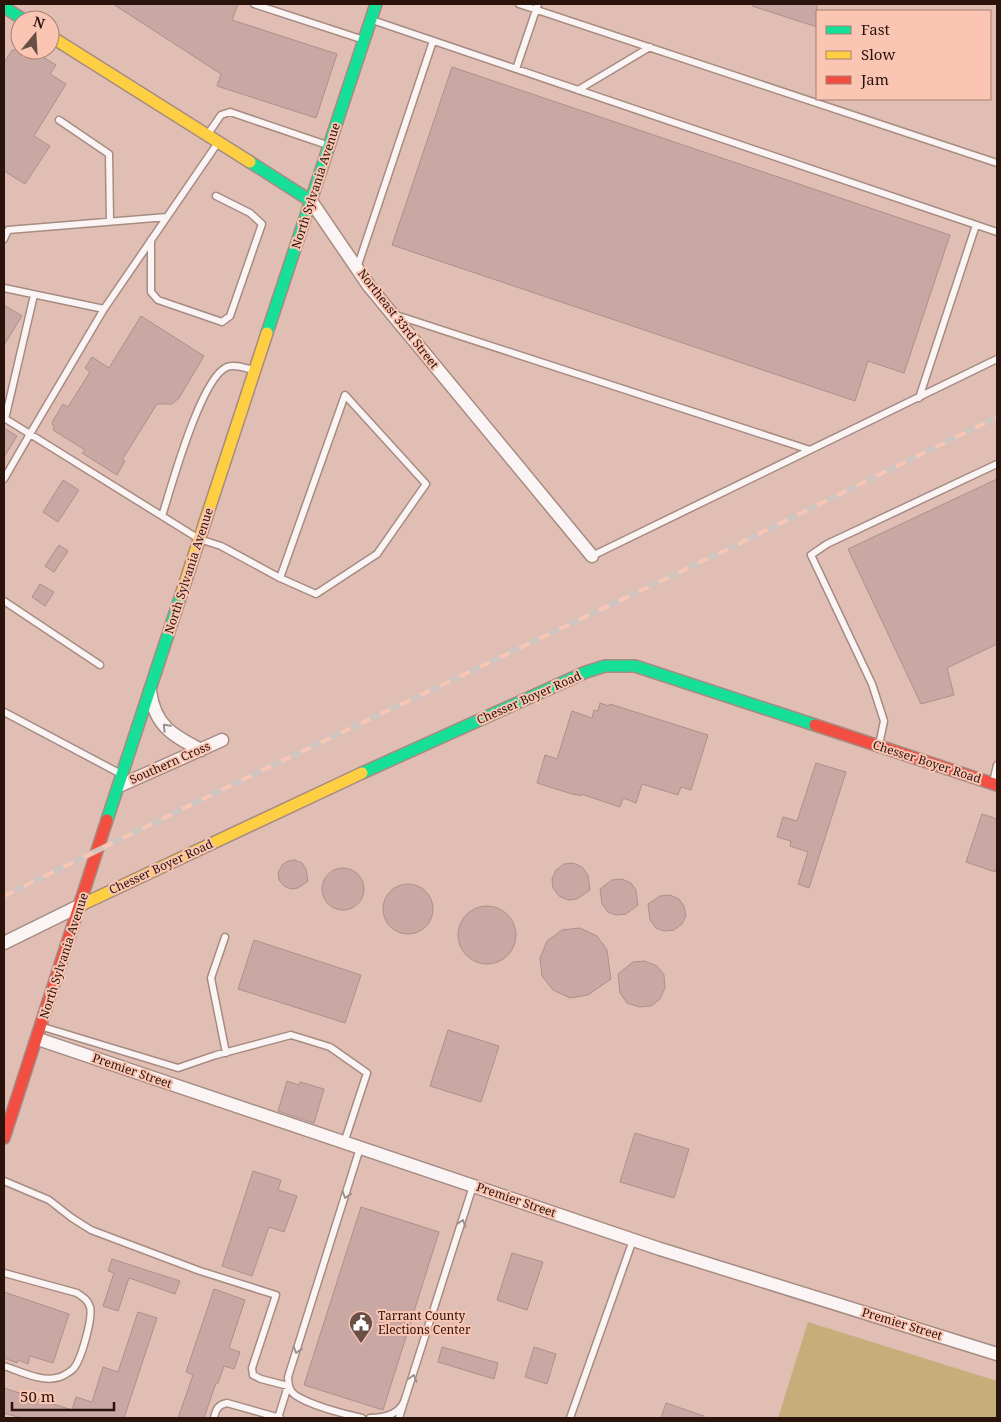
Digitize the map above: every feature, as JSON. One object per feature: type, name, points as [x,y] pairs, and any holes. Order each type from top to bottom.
[{"type":"street","name":"North Sylvania Avenue","points":[[4,1138],[38,1040],[254,370],[376,4]]},
{"type":"street","name":"Northeast 33rd Street","points":[[60,42],[311,201],[368,286],[592,556]]},
{"type":"street","name":"Chesser Boyer Road","points":[[81,905],[361,773],[586,672],[605,666],[635,666],[995,784]]},
{"type":"street","points":[[150,690],[152,705],[161,723],[176,737],[201,750]]},
{"type":"street","name":"Southern Cross","points":[[121,781],[222,740]]},
{"type":"street","points":[[4,943],[81,905]]},
{"type":"street","name":"Premier Street","points":[[38,1040],[633,1240],[997,1354]]},
{"type":"lane","points":[[254,4],[364,40]]},
{"type":"lane","points":[[519,4],[537,7],[650,47],[997,163]]},
{"type":"lane","points":[[516,69],[537,7]]},
{"type":"lane","points":[[371,20],[997,232]]},
{"type":"lane","points":[[357,268],[433,41]]},
{"type":"lane","points":[[578,90],[650,47]]},
{"type":"lane","points":[[207,135],[221,115],[230,112],[329,146]]},
{"type":"lane","points":[[60,120],[109,154],[110,221]]},
{"type":"lane","points":[[4,478],[104,309],[218,142]]},
{"type":"lane","points":[[151,239],[151,292],[158,300],[222,322],[230,316],[262,224],[250,213],[216,196]]},
{"type":"lane","points":[[4,239],[8,230],[167,217]]},
{"type":"lane","points":[[919,398],[976,225]]},
{"type":"lane","points":[[4,288],[104,309]]},
{"type":"lane","points":[[34,295],[4,418],[199,539],[221,546],[280,578],[316,594],[377,554],[426,484],[345,395],[280,578]]},
{"type":"lane","points":[[390,313],[810,450]]},
{"type":"lane","points":[[592,556],[997,359]]},
{"type":"lane","points":[[162,516],[196,412],[216,377],[226,367],[240,366],[254,370]]},
{"type":"lane","points":[[879,746],[884,721],[872,684],[811,554],[827,544],[997,464]]},
{"type":"lane","points":[[4,602],[100,666]]},
{"type":"lane","points":[[4,712],[121,781]]},
{"type":"lane","points":[[995,784],[997,765]]},
{"type":"lane","points":[[225,937],[211,978],[226,1053]]},
{"type":"lane","points":[[42,1026],[178,1068],[291,1035],[330,1047],[367,1073],[344,1143]]},
{"type":"lane","points":[[214,1418],[216,1409],[220,1405],[227,1403],[279,1418],[288,1386],[288,1377],[360,1148]]},
{"type":"lane","points":[[4,1182],[49,1200],[91,1230],[200,1272],[276,1295],[252,1368],[253,1375],[288,1386],[294,1394],[315,1404],[362,1418]]},
{"type":"lane","points":[[399,1418],[473,1186]]},
{"type":"lane","points":[[570,1418],[633,1240]]},
{"type":"lane","points":[[4,1273],[77,1293],[85,1298],[90,1306],[91,1318],[79,1359],[74,1369],[60,1377],[43,1379],[4,1366]]},
{"type":"lane","points":[[370,1418],[383,1418],[402,1407],[404,1402]]},
{"type":"shaded area","points":[[808,1322],[997,1381],[997,1418],[778,1418]]},
{"type":"building","points":[[113,4],[238,4],[232,20],[337,54],[316,118],[217,86],[221,74]]},
{"type":"building","points":[[753,4],[817,4],[816,27],[752,6]]},
{"type":"building","points":[[10,53],[10,60],[48,60],[56,65],[50,74],[66,84],[34,136],[50,146],[25,184],[4,171],[4,63]]},
{"type":"building","points":[[452,67],[950,235],[904,373],[868,361],[855,401],[392,245]]},
{"type":"building","points":[[4,305],[22,316],[4,345]]},
{"type":"building","points":[[141,316],[204,356],[179,398],[172,404],[157,404],[122,460],[125,461],[117,475],[82,453],[85,450],[53,430],[52,422],[63,404],[68,407],[90,372],[85,368],[92,357],[109,368]]},
{"type":"building","points":[[4,428],[17,436],[4,457]]},
{"type":"building","points":[[997,479],[997,644],[947,668],[954,695],[921,704],[848,549]]},
{"type":"building","points":[[63,480],[79,490],[58,522],[43,512]]},
{"type":"building","points":[[59,545],[68,551],[54,572],[45,566]]},
{"type":"building","points":[[40,584],[54,592],[45,606],[32,597]]},
{"type":"building","points":[[600,703],[609,706],[610,704],[708,735],[691,790],[681,787],[678,795],[642,784],[636,803],[623,798],[620,807],[581,794],[581,796],[575,795],[537,783],[545,755],[557,759],[572,711],[592,718],[594,710],[598,711]]},
{"type":"building","points":[[816,763],[846,772],[809,888],[798,884],[808,852],[790,846],[791,841],[777,837],[783,817],[797,821]]},
{"type":"building","points":[[982,814],[997,819],[997,864],[995,872],[966,862]]},
{"type":"building","points":[[295,860],[302,863],[306,869],[308,881],[298,888],[291,889],[284,886],[279,880],[278,873],[282,865],[288,861]]},
{"type":"building","points":[[573,863],[582,867],[588,875],[590,890],[577,899],[568,900],[559,896],[553,888],[552,879],[556,870],[564,864]]},
{"type":"building","points":[[339,868],[347,868],[358,874],[364,889],[358,904],[347,910],[339,910],[328,904],[322,893],[322,885],[328,874]]},
{"type":"building","points":[[622,879],[631,883],[636,890],[638,905],[626,914],[616,915],[608,912],[602,904],[600,889],[612,880]]},
{"type":"building","points":[[408,884],[422,888],[429,895],[433,909],[429,923],[422,930],[408,934],[394,930],[387,923],[383,909],[387,895],[394,888]]},
{"type":"building","points":[[670,895],[679,899],[684,906],[686,916],[682,924],[674,930],[664,931],[656,928],[650,920],[648,904],[660,896]]},
{"type":"building","points":[[487,906],[503,911],[511,919],[516,935],[511,951],[503,959],[487,964],[471,959],[463,951],[458,935],[463,919],[471,911]]},
{"type":"building","points":[[580,928],[597,936],[607,950],[611,979],[588,995],[570,998],[553,990],[542,976],[540,958],[547,941],[562,930]]},
{"type":"building","points":[[254,940],[361,975],[345,1023],[238,989]]},
{"type":"building","points":[[645,961],[657,966],[664,975],[665,988],[660,999],[651,1006],[639,1007],[627,1003],[620,993],[618,974],[633,962]]},
{"type":"building","points":[[448,1030],[499,1046],[481,1102],[430,1086]]},
{"type":"building","points":[[287,1081],[299,1085],[300,1082],[324,1089],[314,1123],[278,1111]]},
{"type":"building","points":[[635,1133],[689,1149],[674,1198],[620,1182]]},
{"type":"building","points":[[253,1171],[281,1180],[278,1190],[297,1196],[284,1232],[269,1227],[252,1276],[222,1266]]},
{"type":"building","name":"Tarrant County Elections Center","points":[[361,1207],[439,1232],[383,1410],[304,1385]]},
{"type":"building","points":[[512,1253],[543,1262],[527,1310],[497,1300]]},
{"type":"building","points":[[112,1259],[180,1281],[175,1294],[129,1278],[118,1311],[103,1306],[114,1273],[108,1271]]},
{"type":"building","points":[[214,1289],[245,1300],[229,1348],[240,1352],[234,1369],[224,1366],[204,1418],[178,1418],[193,1375],[186,1372]]},
{"type":"building","points":[[4,1292],[69,1314],[53,1363],[30,1356],[28,1364],[18,1360],[17,1363],[4,1358]]},
{"type":"building","points":[[138,1312],[157,1318],[124,1418],[21,1418],[4,1413],[4,1388],[72,1410],[76,1397],[92,1402],[103,1367],[118,1372]]},
{"type":"building","points":[[442,1347],[498,1363],[494,1379],[438,1362]]},
{"type":"building","points":[[534,1347],[556,1354],[547,1384],[525,1377]]},
{"type":"building","points":[[666,1403],[704,1416],[704,1418],[661,1418]]},
{"type":"railway","points":[[4,896],[246,778],[726,550],[997,417]]},
{"type":"traffic: fast","points":[[267,333],[376,4]]},
{"type":"traffic: fast","points":[[4,7],[10,11]]},
{"type":"traffic: fast","points":[[250,162],[311,201]]},
{"type":"traffic: fast","points":[[107,820],[181,595]]},
{"type":"traffic: fast","points":[[362,773],[586,672],[605,666],[635,666],[815,725]]},
{"type":"traffic: slow","points":[[60,42],[250,162]]},
{"type":"traffic: slow","points":[[181,595],[267,333]]},
{"type":"traffic: slow","points":[[81,905],[362,773]]},
{"type":"traffic: jam","points":[[815,725],[997,785]]},
{"type":"traffic: jam","points":[[4,1138],[107,820]]},
{"type":"place","name":"Tarrant County Elections Center","points":[[361,1344]]}]
